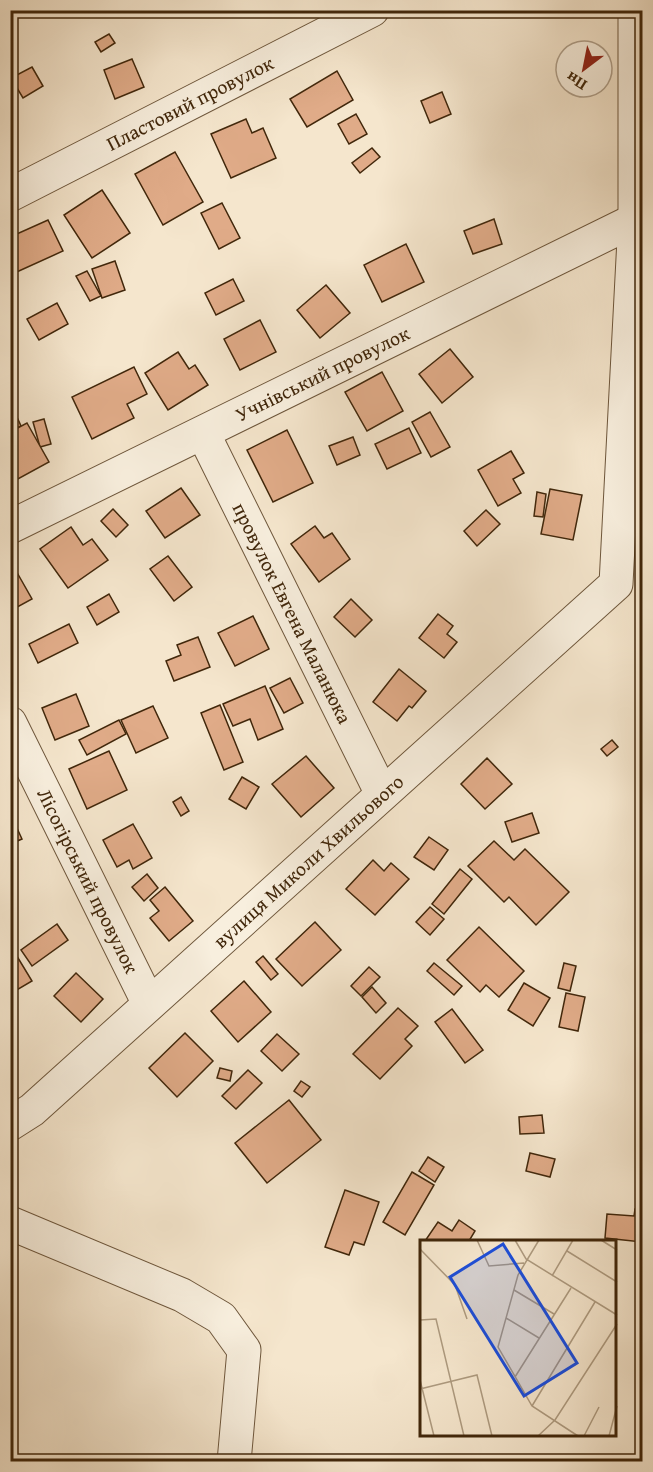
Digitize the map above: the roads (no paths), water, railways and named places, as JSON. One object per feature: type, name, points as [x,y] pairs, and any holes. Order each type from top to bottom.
[{"type":"street","name":"Пластовий провулок","points":[[10,195],[372,10]]},
{"type":"street","points":[[635,10],[635,220]]},
{"type":"street","name":"Учнівський провулок","points":[[10,528],[635,220]]},
{"type":"street","name":"вулиця Миколи Хвильового","points":[[10,1124],[32,1110],[609,590],[635,220]]},
{"type":"street","name":"провулок Евгена Маланюка","points":[[202,433],[382,794]]},
{"type":"street","name":"Лісогірський провулок","points":[[10,723],[149,1004]]},
{"type":"street","points":[[10,1223],[182,1295],[221,1318],[244,1350],[234,1461]]}]
